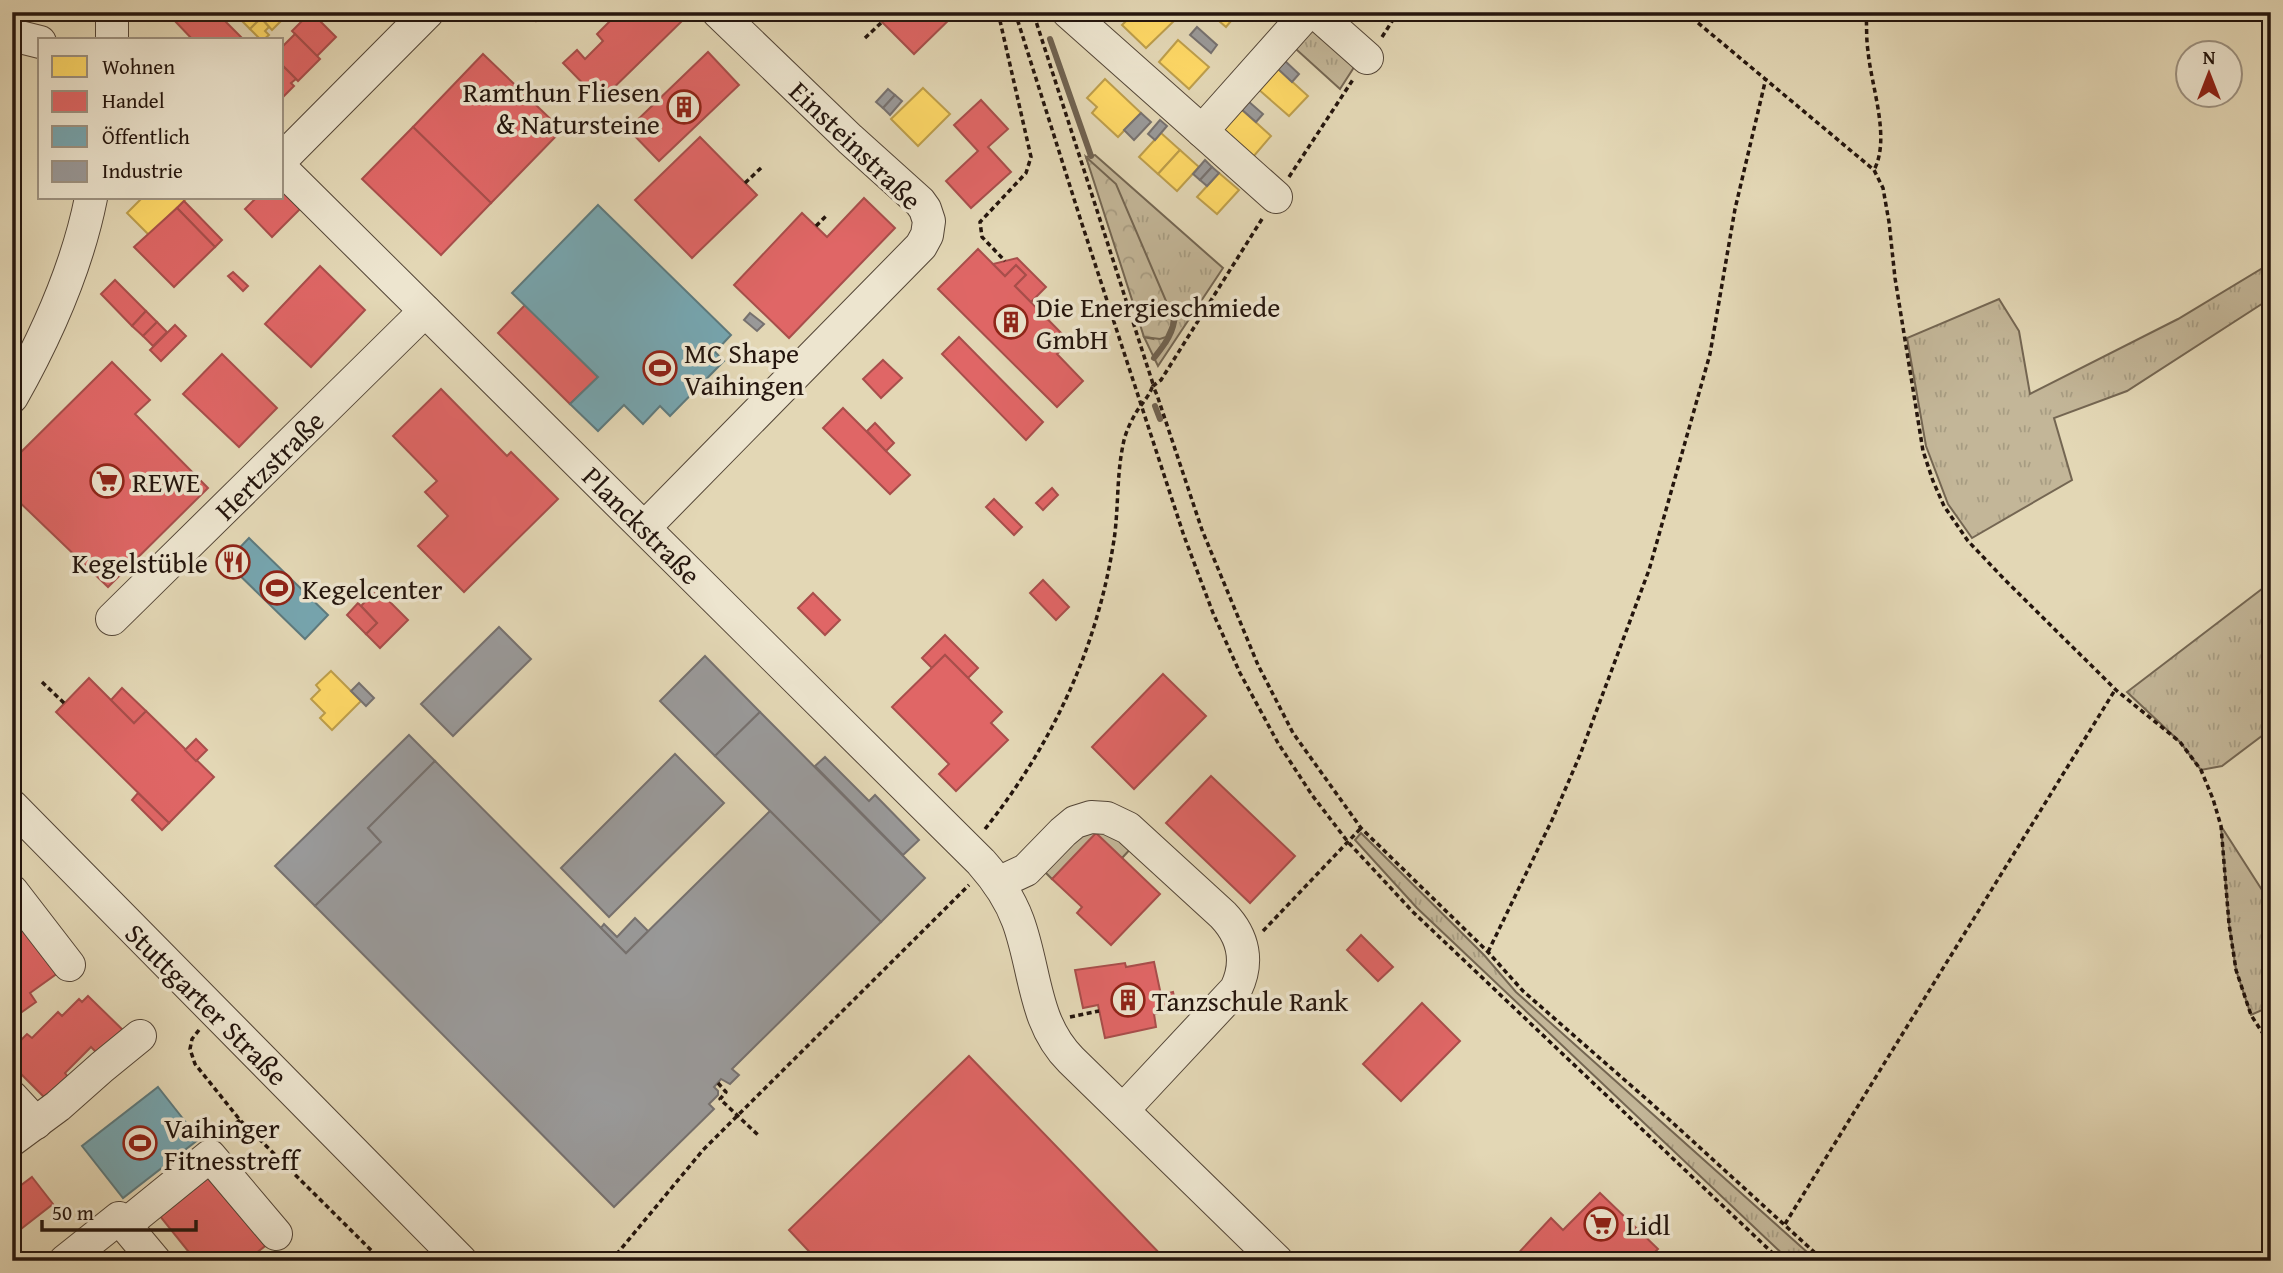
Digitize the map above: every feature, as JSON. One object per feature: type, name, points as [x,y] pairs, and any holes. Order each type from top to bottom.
[{"type":"street","points":[[112,12],[112,38]]},
{"type":"street","points":[[284,157],[428,12]]},
{"type":"street","name":"Einsteinstraße","points":[[645,527],[921,246],[929,229],[925,209],[914,196],[850,139],[718,12]]},
{"type":"street","points":[[1068,12],[1276,197]]},
{"type":"street","points":[[1202,131],[1308,12]]},
{"type":"street","points":[[1315,12],[1357,49]]},
{"type":"street","points":[[12,35],[38,42]]},
{"type":"street","name":"Planckstraße","points":[[284,171],[967,849],[985,883],[1019,923],[1048,1031],[1061,1050],[1277,1261]]},
{"type":"street","points":[[12,397],[51,321],[80,241],[91,200]]},
{"type":"street","name":"Hertzstraße","points":[[112,619],[425,311]]},
{"type":"street","name":"Stuttgarter Straße","points":[[12,806],[461,1261]]},
{"type":"street","points":[[985,883],[1027,870],[1069,827],[1083,819],[1107,818],[1128,828],[1236,930],[1244,960],[1236,989],[1123,1110]]},
{"type":"street","points":[[12,891],[69,965]]},
{"type":"street","points":[[12,1097],[24,1132],[58,1107],[140,1036]]},
{"type":"street","points":[[125,1225],[210,1156],[276,1234]]},
{"type":"street","points":[[65,1261],[119,1218],[155,1261]]},
{"type":"path","points":[[998,12],[1031,157],[1026,173],[980,222],[982,237],[1005,261]]},
{"type":"path","points":[[1015,12],[1189,549],[1213,613],[1240,673],[1278,743],[1312,795],[1348,842],[1413,912],[1781,1261]]},
{"type":"path","points":[[1032,12],[1202,530],[1258,665],[1293,733],[1361,828],[1488,952],[1523,991],[1786,1224],[1824,1261]]},
{"type":"path","points":[[1685,12],[1874,170],[1883,188],[1889,222],[1895,278],[1923,451],[1944,506],[1968,541],[2116,690],[2180,742],[2201,770],[2221,826],[2228,925],[2236,971],[2251,1015],[2271,1046]]},
{"type":"path","points":[[1866,12],[1867,50],[1882,141],[1880,159],[1874,170]]},
{"type":"path","points":[[865,38],[882,22]]},
{"type":"path","points":[[1488,952],[1552,820],[1580,755],[1648,570],[1710,354],[1735,209],[1766,78]]},
{"type":"path","points":[[745,183],[762,167]]},
{"type":"path","points":[[817,226],[828,214]]},
{"type":"path","points":[[967,849],[1013,793],[1040,751],[1083,662],[1110,568],[1123,444],[1132,419],[1153,386]]},
{"type":"path","points":[[42,682],[64,703]]},
{"type":"path","points":[[1786,1224],[2116,690]]},
{"type":"path","points":[[1339,850],[1361,828]]},
{"type":"path","points":[[611,1261],[682,1174],[736,1115],[985,883]]},
{"type":"path","points":[[1076,1016],[1099,1011]]},
{"type":"path","points":[[191,1044],[192,1059],[240,1120],[381,1260]]},
{"type":"path","points":[[718,1083],[726,1092],[720,1099],[758,1135]]},
{"type":"green space","points":[[1311,14],[1360,58],[1340,89],[1287,41]]},
{"type":"green space","points":[[1095,155],[1223,268],[1158,366],[1144,337],[1153,339],[1086,157]]},
{"type":"green space","points":[[1086,157],[1116,184],[1172,315],[1166,337],[1144,337]]},
{"type":"green space","points":[[2271,263],[2271,298],[2127,391],[2054,418],[2072,480],[1972,538],[1948,504],[1926,446],[1907,338],[1999,299],[2019,331],[2030,394],[2178,319]]},
{"type":"green space","points":[[2271,582],[2271,729],[2222,766],[2201,770],[2180,742],[2127,692]]},
{"type":"green space","points":[[2221,826],[2271,904],[2271,1006],[2251,1015],[2236,970],[2229,924]]},
{"type":"green space","points":[[1085,827],[1135,844],[1122,858],[1052,879],[1040,867]]},
{"type":"green space","points":[[1361,833],[1484,955],[1516,992],[1817,1261],[1790,1261],[1417,908],[1355,840]]},
{"type":"building: Wohnen","points":[[233,12],[290,12],[272,30],[261,18],[250,29]]},
{"type":"building: Wohnen","points":[[1135,12],[1169,12],[1176,19],[1146,48],[1122,25]]},
{"type":"building: Wohnen","points":[[1212,12],[1233,12],[1236,15],[1226,27]]},
{"type":"building: Wohnen","points":[[261,18],[269,27],[265,31],[269,35],[259,38],[250,29]]},
{"type":"building: Wohnen","points":[[1178,40],[1209,67],[1189,89],[1159,62]]},
{"type":"building: Wohnen","points":[[1277,68],[1308,96],[1289,116],[1258,89]]},
{"type":"building: Wohnen","points":[[1105,79],[1141,113],[1118,137],[1092,113],[1097,107],[1087,98]]},
{"type":"building: Wohnen","points":[[923,88],[950,114],[918,146],[891,119]]},
{"type":"building: Wohnen","points":[[1240,108],[1271,136],[1253,157],[1222,129]]},
{"type":"building: Wohnen","points":[[1161,133],[1180,150],[1158,174],[1139,157]]},
{"type":"building: Wohnen","points":[[1180,150],[1199,167],[1177,191],[1158,174]]},
{"type":"building: Wohnen","points":[[1219,173],[1239,190],[1217,214],[1197,197]]},
{"type":"building: Wohnen","points":[[140,200],[185,200],[149,235],[127,213]]},
{"type":"building: Wohnen","points":[[331,671],[361,701],[332,730],[320,718],[325,713],[311,699],[320,690],[316,685]]},
{"type":"building: Handel","points":[[178,12],[216,12],[242,38],[191,38],[172,18]]},
{"type":"building: Handel","points":[[311,12],[336,37],[317,56],[292,31]]},
{"type":"building: Handel","points":[[528,12],[545,12],[536,21]]},
{"type":"building: Handel","points":[[619,12],[674,12],[682,21],[600,101],[563,63],[577,50],[585,59],[603,41],[597,34]]},
{"type":"building: Handel","points":[[872,12],[957,12],[914,54]]},
{"type":"building: Handel","points":[[295,34],[320,59],[298,81],[284,67],[284,45]]},
{"type":"building: Handel","name":"Ramthun Fliesen & Natursteine","points":[[708,52],[739,85],[659,161],[628,129]]},
{"type":"building: Handel","points":[[483,54],[562,130],[491,203],[413,127]]},
{"type":"building: Handel","points":[[284,67],[296,79],[291,83],[294,86],[284,96]]},
{"type":"building: Handel","points":[[981,100],[1008,129],[988,147],[1011,172],[971,208],[946,181],[978,151],[954,125]]},
{"type":"building: Handel","points":[[413,127],[491,203],[441,255],[362,179]]},
{"type":"building: Handel","points":[[700,137],[757,195],[692,258],[635,200]]},
{"type":"building: Handel","points":[[284,193],[300,209],[272,237],[245,209],[254,200],[284,200]]},
{"type":"building: Handel","points":[[864,198],[895,228],[789,338],[734,285],[802,213],[827,237]]},
{"type":"building: Handel","points":[[184,201],[222,240],[215,247],[177,208]]},
{"type":"building: Handel","points":[[177,208],[215,247],[174,287],[134,247]]},
{"type":"building: Handel","name":"Die Energieschmiede GmbH","points":[[978,249],[1005,276],[1016,265],[1026,275],[1015,286],[1070,342],[1057,354],[1083,381],[1057,407],[938,289]]},
{"type":"building: Handel","points":[[1017,258],[1046,287],[1031,302],[1015,286],[1026,275],[1016,265],[1005,276],[993,264]]},
{"type":"building: Handel","points":[[320,266],[365,310],[311,367],[265,324]]},
{"type":"building: Handel","points":[[233,272],[248,286],[243,291],[228,276]]},
{"type":"building: Handel","points":[[115,280],[146,311],[132,326],[101,294]]},
{"type":"building: Handel","points":[[525,305],[598,377],[570,404],[498,333]]},
{"type":"building: Handel","points":[[146,311],[157,322],[143,336],[132,326]]},
{"type":"building: Handel","points":[[157,322],[167,332],[153,346],[143,336]]},
{"type":"building: Handel","points":[[175,325],[186,336],[161,361],[150,350]]},
{"type":"building: Handel","points":[[959,337],[1043,422],[1026,440],[942,354]]},
{"type":"building: Handel","points":[[222,354],[277,408],[239,447],[183,394]]},
{"type":"building: Handel","points":[[883,360],[902,378],[881,398],[863,379]]},
{"type":"building: Handel","name":"REWE","points":[[112,362],[150,400],[135,414],[208,488],[108,587],[12,495],[12,461]]},
{"type":"building: Handel","points":[[441,389],[507,456],[511,452],[558,499],[464,592],[418,546],[448,516],[425,492],[437,481],[393,436]]},
{"type":"building: Handel","points":[[843,408],[910,475],[890,494],[823,428]]},
{"type":"building: Handel","points":[[875,423],[894,443],[886,451],[867,431]]},
{"type":"building: Handel","points":[[1052,488],[1058,495],[1043,510],[1036,503]]},
{"type":"building: Handel","points":[[994,499],[1022,527],[1014,535],[986,507]]},
{"type":"building: Handel","points":[[1043,580],[1069,607],[1056,620],[1030,593]]},
{"type":"building: Handel","points":[[377,589],[408,620],[380,648],[366,634],[377,623],[361,606]]},
{"type":"building: Handel","points":[[813,593],[840,620],[825,635],[798,608]]},
{"type":"building: Handel","points":[[358,603],[377,623],[366,634],[347,615]]},
{"type":"building: Handel","points":[[945,635],[978,668],[968,678],[945,655],[932,668],[922,658]]},
{"type":"building: Handel","points":[[945,655],[1002,712],[991,723],[1008,740],[956,791],[939,774],[949,764],[892,707]]},
{"type":"building: Handel","points":[[1163,674],[1206,716],[1134,789],[1092,747]]},
{"type":"building: Handel","points":[[89,678],[134,723],[146,711],[214,777],[169,823],[56,712]]},
{"type":"building: Handel","points":[[122,688],[146,711],[134,723],[111,700]]},
{"type":"building: Handel","points":[[196,739],[207,750],[196,761],[185,750]]},
{"type":"building: Handel","points":[[1211,776],[1295,856],[1250,903],[1166,823]]},
{"type":"building: Handel","points":[[138,793],[169,823],[162,830],[132,800]]},
{"type":"building: Handel","points":[[1096,833],[1160,894],[1111,945],[1077,913],[1082,907],[1052,879]]},
{"type":"building: Handel","points":[[12,912],[62,970],[30,993],[36,1002],[12,1019]]},
{"type":"building: Handel","points":[[1361,935],[1393,967],[1378,981],[1347,950]]},
{"type":"building: Handel","name":"Tanzschule Rank","points":[[1154,962],[1161,995],[1173,992],[1177,1009],[1154,1014],[1156,1027],[1105,1038],[1098,1005],[1083,1008],[1075,970],[1125,963],[1126,967]]},
{"type":"building: Handel","points":[[88,996],[127,1034],[102,1058],[91,1047],[65,1073],[68,1077],[46,1099],[15,1068],[12,1071],[12,1049],[27,1034],[32,1038],[58,1012],[62,1016],[79,999],[82,1002]]},
{"type":"building: Handel","points":[[1422,1003],[1460,1041],[1401,1101],[1363,1064]]},
{"type":"building: Handel","points":[[969,1056],[1167,1261],[818,1261],[789,1230]]},
{"type":"building: Handel","points":[[209,1168],[269,1243],[246,1261],[196,1261],[155,1210]]},
{"type":"building: Handel","points":[[32,1177],[53,1204],[12,1236],[12,1192]]},
{"type":"building: Handel","name":"Lidl","points":[[1600,1193],[1658,1249],[1646,1261],[1511,1261],[1551,1218],[1563,1230]]},
{"type":"building: Handel","points":[[132,1250],[141,1261],[119,1261]]},
{"type":"building: Handel","points":[[288,1253],[294,1261],[278,1261]]},
{"type":"building: Öffentlich","points":[[598,205],[731,335],[715,352],[724,361],[670,416],[660,406],[643,424],[624,405],[598,431],[570,404],[598,377],[512,293]]},
{"type":"building: Öffentlich","name":"Kegelcenter","points":[[249,538],[328,615],[305,639],[226,562]]},
{"type":"building: Öffentlich","name":"Vaihinger Fitnesstreff","points":[[158,1087],[199,1139],[123,1198],[82,1146]]},
{"type":"building: Industrie","points":[[1339,12],[1353,12],[1347,20]]},
{"type":"building: Industrie","points":[[1197,27],[1217,45],[1211,53],[1190,35]]},
{"type":"building: Industrie","points":[[1284,60],[1299,74],[1292,82],[1277,68]]},
{"type":"building: Industrie","points":[[888,89],[895,95],[883,108],[876,102]]},
{"type":"building: Industrie","points":[[895,95],[902,101],[890,115],[883,108]]},
{"type":"building: Industrie","points":[[1248,101],[1263,114],[1256,122],[1240,108]]},
{"type":"building: Industrie","points":[[1141,113],[1151,122],[1134,140],[1124,130]]},
{"type":"building: Industrie","points":[[1160,120],[1167,126],[1155,140],[1148,134]]},
{"type":"building: Industrie","points":[[1205,160],[1212,167],[1200,180],[1193,174]]},
{"type":"building: Industrie","points":[[1212,167],[1219,173],[1207,186],[1200,180]]},
{"type":"building: Industrie","points":[[750,313],[764,324],[757,331],[744,320]]},
{"type":"building: Industrie","points":[[499,627],[531,659],[453,736],[421,704]]},
{"type":"building: Industrie","points":[[705,656],[760,712],[715,756],[660,701]]},
{"type":"building: Industrie","points":[[359,683],[374,698],[366,706],[351,691]]},
{"type":"building: Industrie","points":[[760,712],[925,878],[881,922],[715,756]]},
{"type":"building: Industrie","points":[[409,735],[435,761],[368,828],[381,842],[315,906],[275,866]]},
{"type":"building: Industrie","points":[[675,754],[724,803],[609,917],[561,868]]},
{"type":"building: Industrie","points":[[825,757],[869,801],[875,795],[919,840],[903,855],[815,766]]},
{"type":"building: Industrie","points":[[435,761],[626,953],[770,811],[881,922],[732,1069],[739,1075],[730,1084],[721,1079],[714,1087],[718,1095],[709,1104],[714,1109],[614,1207],[315,906],[381,842],[368,828]]},
{"type":"building: Industrie","points":[[635,918],[648,931],[626,953],[601,928],[604,924],[617,937]]},
{"type":"waterway","points":[[1050,39],[1091,156]]},
{"type":"waterway","points":[[1154,358],[1171,333],[1175,314]]},
{"type":"waterway","points":[[1155,406],[1160,419]]},
{"type":"place","name":"Ramthun Fliesen & Natursteine","points":[[684,107]]},
{"type":"place","name":"Die Energieschmiede GmbH","points":[[1011,322]]},
{"type":"place","name":"MC Shape Vaihingen","points":[[660,368]]},
{"type":"place","name":"REWE","points":[[107,481]]},
{"type":"place","name":"Kegelstüble","points":[[233,562]]},
{"type":"place","name":"Kegelcenter","points":[[277,588]]},
{"type":"place","name":"Tanzschule Rank","points":[[1128,1000]]},
{"type":"place","name":"Vaihinger Fitnesstreff","points":[[140,1143]]},
{"type":"place","name":"Lidl","points":[[1601,1224]]}]
